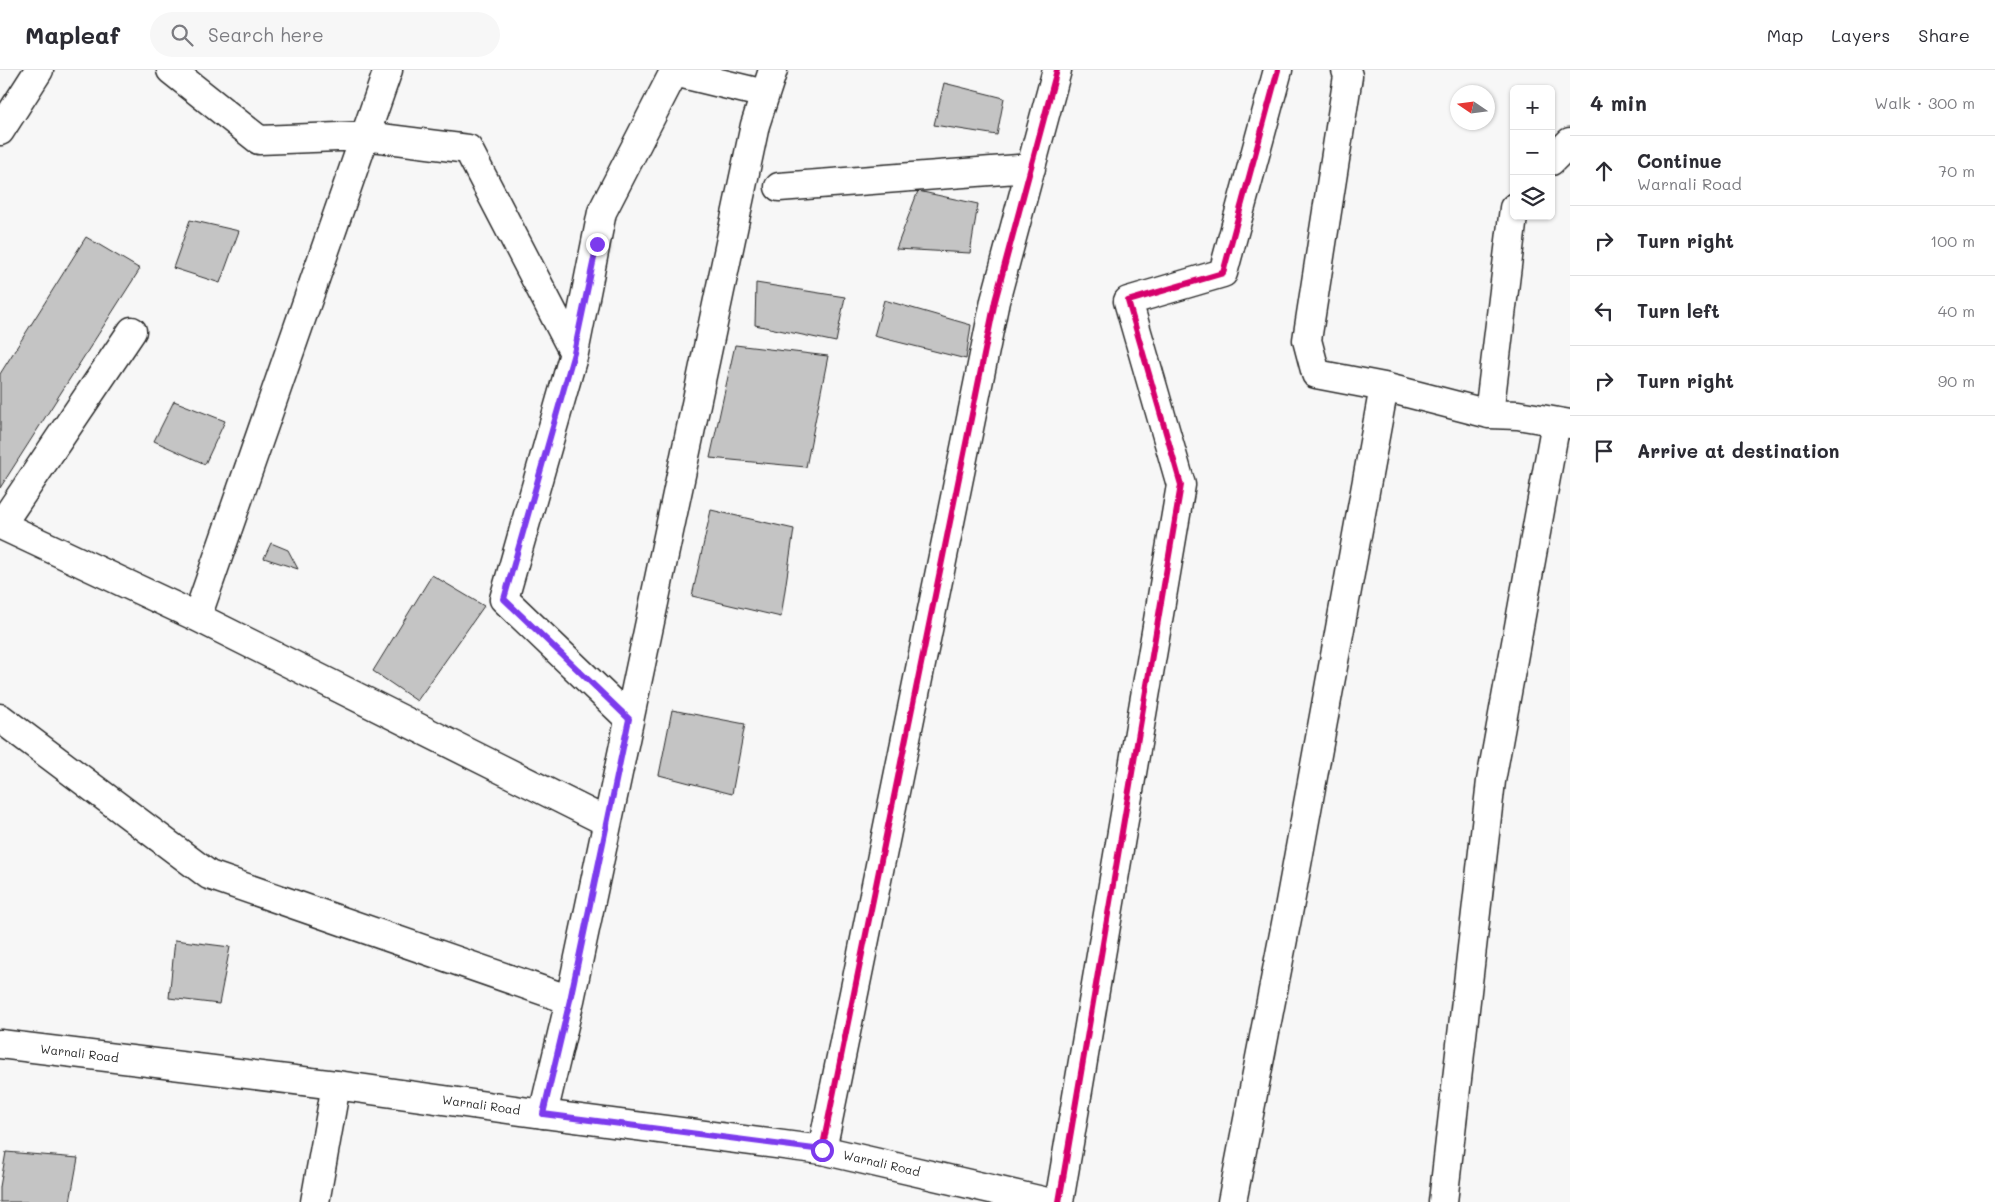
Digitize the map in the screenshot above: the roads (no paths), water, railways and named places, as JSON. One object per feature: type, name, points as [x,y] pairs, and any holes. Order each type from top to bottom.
[{"type":"street","points":[[0,131],[39,70]]},
{"type":"street","points":[[171,70],[259,140],[364,136],[468,149],[574,353]]},
{"type":"street","points":[[198,617],[388,70]]},
{"type":"street","points":[[822,1150],[993,310],[1057,70]]},
{"type":"street","points":[[1059,1202],[1181,485],[1128,301],[1223,273],[1278,70]]},
{"type":"street","points":[[1346,70],[1348,76],[1307,340],[1316,374],[1384,388],[1489,414],[1518,415],[1563,423],[1492,781],[1443,1202]]},
{"type":"street","points":[[543,1114],[570,1000],[751,144],[769,82],[674,71],[602,212],[574,353],[504,599],[629,719]]},
{"type":"street","points":[[1555,157],[1570,142]]},
{"type":"street","points":[[779,187],[1031,168]]},
{"type":"street","points":[[1489,414],[1513,220]]},
{"type":"street","points":[[132,331],[0,525],[198,617],[607,822]]},
{"type":"street","points":[[1232,1202],[1289,908],[1384,388]]},
{"type":"street","points":[[0,718],[210,875],[570,1000]]},
{"type":"street","name":"Warnali Road","points":[[0,1044],[336,1085],[822,1150],[1047,1202]]},
{"type":"street","points":[[315,1202],[336,1085]]}]
